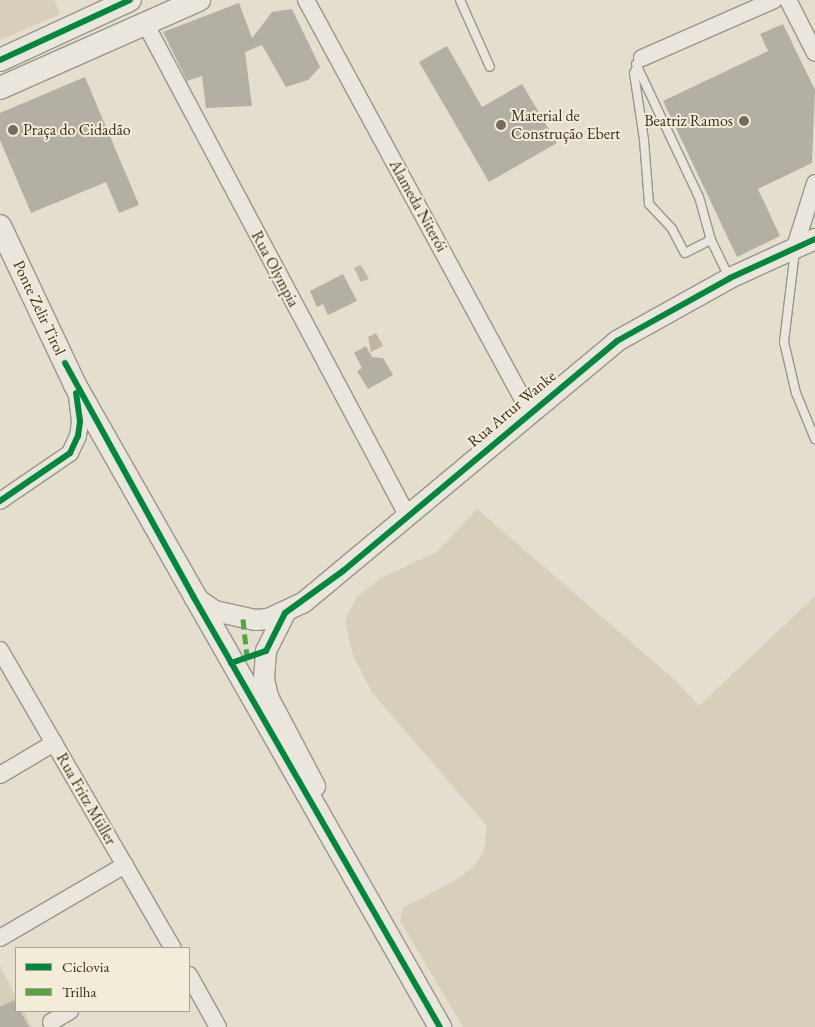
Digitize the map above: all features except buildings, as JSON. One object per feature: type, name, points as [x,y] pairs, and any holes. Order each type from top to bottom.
[{"type":"main road","points":[[0,60],[130,0]]},
{"type":"main road","points":[[0,88],[145,22],[199,0]]},
{"type":"main road","name":"Ponte Zelir Tirol","points":[[0,226],[64,358],[75,385],[193,596],[440,1027]]},
{"type":"street","name":"Alameda Niterói","points":[[306,0],[530,412]]},
{"type":"street","points":[[639,61],[774,0]]},
{"type":"street","points":[[788,0],[815,52]]},
{"type":"street","name":"Rua Olympia","points":[[145,22],[407,515]]},
{"type":"street","points":[[795,247],[815,183]]},
{"type":"street","points":[[0,220],[64,358]]},
{"type":"street","name":"Rua Artur Wanke","points":[[193,596],[216,611],[235,618],[268,619],[285,613],[344,571],[407,515],[617,341],[730,278],[815,239]]},
{"type":"street","points":[[0,501],[70,453],[78,436],[80,421],[75,385]]},
{"type":"street","name":"Rua Artur Wanke","points":[[285,613],[266,651],[264,679],[268,697],[355,862],[393,944]]},
{"type":"street","name":"Rua Fritz Müller","points":[[0,650],[172,947]]},
{"type":"street","points":[[0,775],[54,743]]},
{"type":"street","points":[[0,938],[125,865]]},
{"type":"street","points":[[190,977],[218,1027]]},
{"type":"street","points":[[51,1022],[68,1012]]},
{"type":"lane","points":[[460,0],[490,67]]},
{"type":"lane","points":[[639,61],[634,73],[644,140],[649,204],[672,229],[685,253],[711,240]]},
{"type":"lane","points":[[639,61],[699,197],[711,240],[730,278]]},
{"type":"lane","points":[[795,247],[784,342],[796,393],[815,439]]},
{"type":"shaded area","points":[[0,0],[55,0],[60,14],[0,40]]},
{"type":"shaded area","points":[[361,265],[369,279],[361,282],[354,268]]},
{"type":"shaded area","points":[[376,333],[383,346],[371,352],[368,337]]},
{"type":"shaded area","points":[[477,509],[676,681],[699,706],[815,596],[815,1027],[463,1027],[400,921],[403,908],[456,880],[475,866],[484,850],[487,826],[371,691],[352,653],[345,620],[357,597],[381,578],[437,552]]},
{"type":"shaded area","points":[[0,966],[15,995],[15,1012],[24,1012],[32,1027],[0,1027]]},
{"type":"marked path","points":[[243,619],[247,656]]},
{"type":"cycle path","points":[[0,60],[130,0]]},
{"type":"cycle path","points":[[231,663],[266,651],[285,613],[343,571],[617,341],[730,278],[815,239]]},
{"type":"cycle path","points":[[65,363],[193,596],[440,1027]]},
{"type":"cycle path","points":[[0,501],[70,453],[78,436],[80,421],[76,393]]},
{"type":"place","name":"Beatriz Ramos","points":[[744,121]]},
{"type":"place","name":"Material de Construção Ebert","points":[[501,125]]},
{"type":"place","name":"Praça do Cidadão","points":[[13,130]]}]
